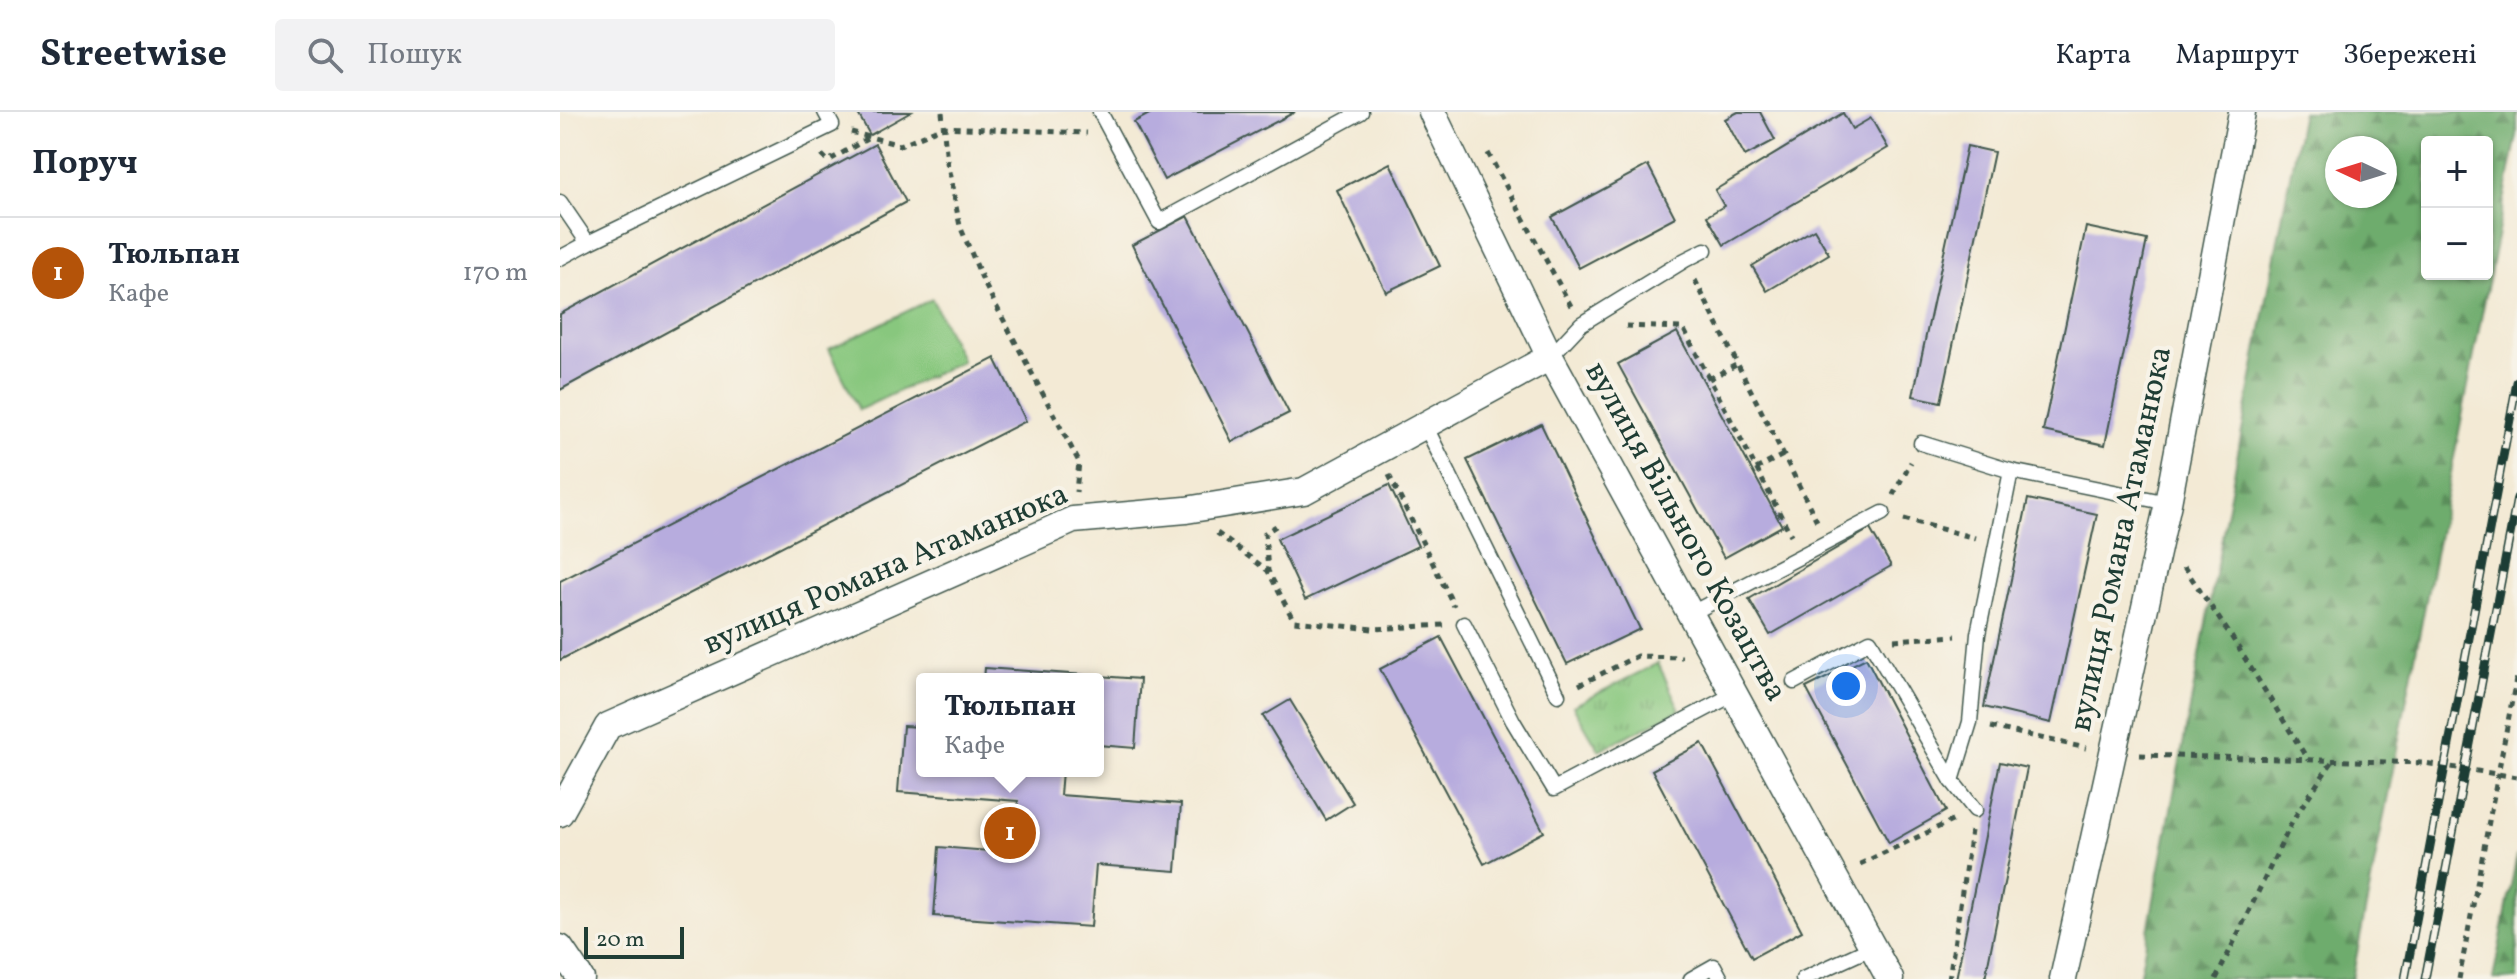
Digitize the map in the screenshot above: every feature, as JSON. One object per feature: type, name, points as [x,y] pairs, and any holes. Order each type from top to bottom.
[{"type":"street","name":"вулиця Вільного Козацтва","points":[[1432,112],[1550,357],[1890,979]]},
{"type":"street","name":"вулиця Романа Атаманюка","points":[[2063,979],[2168,503],[2242,112]]},
{"type":"street","name":"вулиця Романа Атаманюка","points":[[560,813],[608,726],[1073,520],[1186,510],[1304,491],[1550,357]]},
{"type":"street","points":[[560,948],[581,979]]},
{"type":"lane","points":[[560,258],[832,125],[825,112]]},
{"type":"lane","points":[[1100,112],[1159,222],[1361,112]]},
{"type":"lane","points":[[560,202],[588,243]]},
{"type":"lane","points":[[1550,357],[1581,324],[1705,250]]},
{"type":"lane","points":[[1425,425],[1558,695]]},
{"type":"lane","points":[[1921,443],[2011,471],[2168,503]]},
{"type":"lane","points":[[1952,781],[1970,722],[1978,634],[2011,471]]},
{"type":"lane","points":[[1690,614],[1883,513]]},
{"type":"lane","points":[[1464,624],[1513,721],[1554,789],[1734,694]]},
{"type":"lane","points":[[1794,682],[1870,641],[1952,781],[1975,810]]},
{"type":"lane","points":[[1803,979],[1873,947]]},
{"type":"lane","points":[[1691,979],[1714,966],[1721,979]]},
{"type":"path","points":[[942,112],[947,162],[960,226],[984,283],[1079,462],[1073,520]]},
{"type":"path","points":[[868,139],[900,145],[943,127],[1112,134]]},
{"type":"path","points":[[1487,152],[1581,324],[1683,328],[1787,526]]},
{"type":"path","points":[[1685,260],[1828,543]]},
{"type":"path","points":[[1709,379],[1738,364]]},
{"type":"path","points":[[1921,443],[1883,513],[1997,544]]},
{"type":"path","points":[[1304,491],[1309,503],[1265,533],[1268,571],[1294,621],[1373,629],[1464,624],[1377,452]]},
{"type":"path","points":[[1756,469],[1783,455]]},
{"type":"path","points":[[1186,510],[1268,571]]},
{"type":"path","points":[[2161,534],[2231,636],[2308,760]]},
{"type":"path","points":[[1870,641],[1978,634]]},
{"type":"path","points":[[1637,656],[1715,658]]},
{"type":"path","points":[[2459,979],[2517,674]]},
{"type":"path","points":[[1970,722],[2112,754],[2424,763],[2517,777]]},
{"type":"path","points":[[2216,979],[2294,818],[2332,761]]},
{"type":"path","points":[[1834,876],[1975,810]]},
{"type":"path","points":[[1949,979],[1975,810]]},
{"type":"green space","points":[[2302,112],[2517,112],[2517,135],[2493,258],[2493,136],[2421,136],[2421,280],[2489,280],[2352,979],[2139,979]]},
{"type":"green space","points":[[932,299],[962,361],[859,410],[829,349]]},
{"type":"green space","points":[[1658,663],[1680,710],[1599,750],[1573,706]]},
{"type":"green space","points":[[2517,855],[2517,979],[2493,979]]},
{"type":"building","points":[[857,112],[911,112],[870,135]]},
{"type":"building","points":[[1153,112],[1295,112],[1164,180],[1134,122]]},
{"type":"building","points":[[1738,112],[1760,112],[1775,140],[1745,156],[1725,119]]},
{"type":"building","points":[[1843,113],[1852,129],[1871,118],[1888,148],[1724,245],[1707,216],[1724,206],[1715,190]]},
{"type":"building","points":[[875,144],[906,202],[560,390],[560,314]]},
{"type":"building","points":[[1967,146],[1994,152],[1941,402],[1913,396]]},
{"type":"building","points":[[1390,163],[1440,266],[1386,292],[1337,190]]},
{"type":"building","points":[[1648,165],[1675,217],[1579,268],[1552,217]]},
{"type":"building","points":[[1188,216],[1289,413],[1232,442],[1132,245]]},
{"type":"building","points":[[2086,227],[2147,240],[2105,445],[2043,431]]},
{"type":"building","points":[[1814,229],[1829,254],[1767,291],[1752,266]]},
{"type":"building","points":[[1677,332],[1782,526],[1724,558],[1618,364]]},
{"type":"building","points":[[995,358],[1026,421],[560,660],[560,581]]},
{"type":"building","points":[[1541,424],[1640,629],[1567,664],[1467,460]]},
{"type":"building","points":[[1389,485],[1418,546],[1305,600],[1277,539]]},
{"type":"building","points":[[2028,499],[2097,514],[2051,723],[1984,707]]},
{"type":"building","points":[[1870,529],[1891,566],[1770,635],[1749,599]]},
{"type":"building","points":[[1441,637],[1544,832],[1484,864],[1380,669]]},
{"type":"building","points":[[1866,658],[1946,811],[1889,843],[1806,688]]},
{"type":"building","points":[[985,668],[1055,673],[985,673]]},
{"type":"building","points":[[1104,676],[1140,679],[1135,748],[1104,745]]},
{"type":"building","points":[[1290,700],[1353,803],[1326,820],[1263,716]]},
{"type":"building","points":[[903,726],[916,727],[916,777],[1062,777],[1060,795],[1181,804],[1176,871],[1096,865],[1091,927],[934,916],[939,847],[1015,853],[1018,801],[898,792]]},
{"type":"building","points":[[1702,743],[1802,931],[1752,958],[1652,770]]},
{"type":"building","points":[[2000,762],[2027,768],[1985,979],[1956,979]]},
{"type":"railway","points":[[2405,979],[2517,382]]},
{"type":"railway","points":[[2425,979],[2517,498]]},
{"type":"place","name":"Тюльпан","points":[[1010,833]]}]
